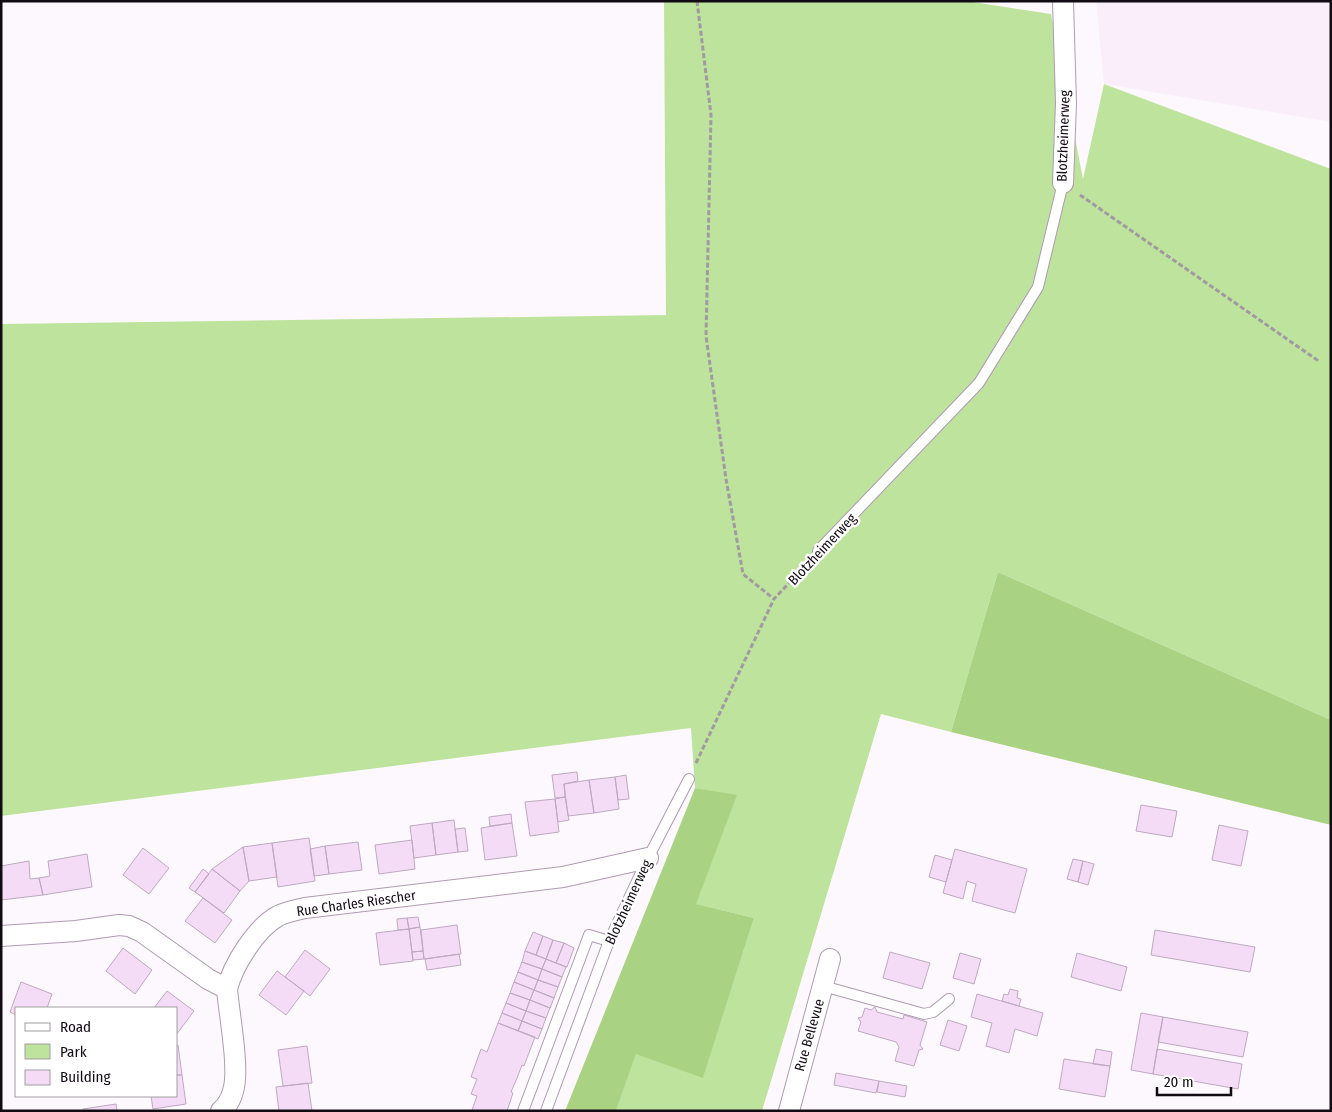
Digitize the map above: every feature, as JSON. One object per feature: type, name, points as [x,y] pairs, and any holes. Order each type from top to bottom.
[{"type":"street","name":"Blotzheimerweg","points":[[1062,1],[1066,103],[1063,183]]},
{"type":"street","name":"Rue Charles Riescher","points":[[220,1111],[230,1100],[234,1090],[236,1074],[226,989],[237,963],[267,924],[280,915],[305,908],[563,877],[648,858]]},
{"type":"street","points":[[1,936],[76,931],[119,925],[129,926],[142,932],[208,979],[226,989]]},
{"type":"street","name":"Rue Bellevue","points":[[789,1111],[830,959]]},
{"type":"lane","name":"Blotzheimerweg","points":[[818,551],[979,383],[1038,287],[1063,183]]},
{"type":"lane","name":"Blotzheimerweg","points":[[546,1111],[609,941],[688,779]]},
{"type":"lane","points":[[523,1111],[589,936],[609,941]]},
{"type":"lane","points":[[823,986],[924,1014],[933,1012],[949,999]]},
{"type":"path","points":[[697,1],[711,115],[707,223],[707,346],[726,479],[743,574],[774,600]]},
{"type":"path","points":[[1063,183],[1320,362]]},
{"type":"path","name":"Blotzheimerweg","points":[[688,779],[774,600],[818,551]]},
{"type":"shaded area","points":[[1096,1],[1331,1],[1331,122],[1104,84]]},
{"type":"green space","points":[[664,1],[966,1],[1051,14],[1083,179],[1104,84],[1331,169],[1331,720],[998,572],[951,732],[881,714],[762,1111],[616,1111],[636,1053],[703,1077],[754,918],[695,904],[736,796],[695,788],[691,728],[1,816],[1,324],[666,315]]},
{"type":"green space","points":[[998,572],[1331,720],[1331,825],[951,732]]},
{"type":"green space","points":[[695,788],[737,795],[696,904],[754,918],[703,1078],[636,1054],[616,1111],[565,1111]]},
{"type":"building","points":[[577,772],[578,781],[564,784],[565,797],[555,798],[552,775]]},
{"type":"building","points":[[626,775],[629,799],[618,800],[615,777]]},
{"type":"building","points":[[615,777],[619,809],[594,813],[589,780]]},
{"type":"building","points":[[589,780],[594,813],[568,816],[564,784]]},
{"type":"building","points":[[565,797],[569,820],[558,822],[555,799]]},
{"type":"building","points":[[555,799],[559,832],[530,836],[525,802]]},
{"type":"building","points":[[1141,805],[1177,811],[1172,837],[1136,831]]},
{"type":"building","points":[[511,814],[512,823],[490,826],[489,817]]},
{"type":"building","points":[[454,820],[458,852],[436,855],[432,823]]},
{"type":"building","points":[[432,823],[436,855],[414,858],[410,826]]},
{"type":"building","points":[[512,823],[517,856],[485,860],[481,828]]},
{"type":"building","points":[[1219,825],[1248,831],[1241,866],[1212,860]]},
{"type":"building","points":[[465,828],[468,851],[458,852],[455,829]]},
{"type":"building","points":[[309,838],[315,881],[278,887],[272,843]]},
{"type":"building","points":[[412,840],[415,869],[379,874],[375,845]]},
{"type":"building","points":[[358,842],[362,870],[329,874],[325,846]]},
{"type":"building","points":[[272,843],[277,877],[249,881],[243,847]]},
{"type":"building","points":[[325,846],[329,874],[314,876],[310,849]]},
{"type":"building","points":[[243,847],[249,881],[240,891],[212,869]]},
{"type":"building","points":[[143,848],[169,868],[149,894],[123,875]]},
{"type":"building","points":[[955,849],[1027,869],[1015,913],[972,901],[976,884],[967,881],[963,899],[943,893]]},
{"type":"building","points":[[87,854],[92,887],[43,895],[39,878],[50,876],[48,861]]},
{"type":"building","points":[[935,855],[952,860],[946,882],[929,877]]},
{"type":"building","points":[[1073,859],[1083,861],[1078,882],[1067,879]]},
{"type":"building","points":[[29,861],[30,879],[39,878],[43,895],[1,900],[1,866]]},
{"type":"building","points":[[1083,861],[1094,864],[1088,885],[1078,882]]},
{"type":"building","points":[[203,869],[209,874],[195,892],[189,888]]},
{"type":"building","points":[[212,869],[240,891],[224,913],[195,892]]},
{"type":"building","points":[[203,898],[232,920],[215,943],[185,921]]},
{"type":"building","points":[[418,917],[420,927],[409,929],[407,918]]},
{"type":"building","points":[[407,918],[409,929],[398,930],[397,919]]},
{"type":"building","points":[[457,925],[461,954],[424,959],[421,930]]},
{"type":"building","points":[[420,927],[423,951],[412,952],[409,929]]},
{"type":"building","points":[[409,929],[413,961],[380,965],[376,933]]},
{"type":"building","points":[[1155,930],[1255,947],[1250,972],[1151,955]]},
{"type":"building","points":[[533,932],[543,936],[536,955],[525,951]]},
{"type":"building","points":[[543,936],[553,940],[546,959],[536,955]]},
{"type":"building","points":[[553,940],[564,943],[556,963],[546,959]]},
{"type":"building","points":[[564,943],[574,948],[567,967],[556,963]]},
{"type":"building","points":[[123,948],[152,970],[135,994],[106,971]]},
{"type":"building","points":[[305,950],[330,969],[310,996],[285,977]]},
{"type":"building","points":[[423,951],[424,959],[413,960],[412,952]]},
{"type":"building","points":[[525,951],[546,959],[542,969],[522,962]]},
{"type":"building","points":[[890,952],[930,963],[922,989],[883,978]]},
{"type":"building","points":[[960,953],[981,959],[974,984],[953,978]]},
{"type":"building","points":[[1077,953],[1127,967],[1121,991],[1071,977]]},
{"type":"building","points":[[459,954],[461,965],[427,970],[425,959]]},
{"type":"building","points":[[546,959],[566,967],[562,977],[542,969]]},
{"type":"building","points":[[522,962],[542,969],[538,980],[518,972]]},
{"type":"building","points":[[542,969],[562,977],[558,987],[538,980]]},
{"type":"building","points":[[277,971],[304,991],[286,1015],[259,995]]},
{"type":"building","points":[[518,972],[538,980],[534,990],[514,982]]},
{"type":"building","points":[[538,980],[558,987],[554,998],[534,990]]},
{"type":"building","points":[[21,982],[52,994],[47,1007],[15,1007],[15,1014],[10,1012]]},
{"type":"building","points":[[514,982],[534,990],[530,1000],[510,993]]},
{"type":"building","points":[[1010,989],[1018,991],[1017,998],[1021,999],[1019,1006],[1002,1001],[1004,994],[1008,995]]},
{"type":"building","points":[[534,990],[554,998],[550,1008],[530,1000]]},
{"type":"building","points":[[167,991],[194,1011],[178,1032],[178,1007],[155,1007]]},
{"type":"building","points":[[510,993],[530,1000],[526,1011],[506,1003]]},
{"type":"building","points":[[977,994],[1043,1013],[1037,1036],[1015,1029],[1009,1053],[986,1046],[992,1023],[971,1017]]},
{"type":"building","points":[[530,1000],[550,1008],[546,1018],[526,1011]]},
{"type":"building","points":[[506,1003],[526,1011],[522,1021],[502,1013]]},
{"type":"building","points":[[875,1007],[877,1012],[903,1019],[904,1015],[927,1022],[920,1045],[923,1049],[919,1050],[914,1066],[895,1061],[899,1047],[896,1042],[858,1031],[861,1022],[858,1018],[862,1017],[865,1008],[871,1010]]},
{"type":"building","points":[[526,1011],[546,1018],[542,1029],[522,1021]]},
{"type":"building","points":[[502,1013],[522,1021],[518,1031],[498,1023]]},
{"type":"building","points":[[1141,1013],[1163,1017],[1153,1074],[1131,1070]]},
{"type":"building","points":[[1163,1017],[1248,1032],[1243,1057],[1158,1042]]},
{"type":"building","points":[[948,1020],[967,1026],[959,1051],[940,1045]]},
{"type":"building","points":[[522,1021],[542,1029],[538,1039],[518,1031]]},
{"type":"building","points":[[498,1023],[535,1037],[524,1066],[522,1065],[511,1092],[513,1093],[507,1111],[475,1111],[472,1110],[477,1096],[471,1094],[477,1079],[471,1077],[481,1049],[487,1052]]},
{"type":"building","points":[[178,1045],[182,1075],[178,1075]]},
{"type":"building","points":[[307,1046],[312,1083],[283,1086],[278,1050]]},
{"type":"building","points":[[1096,1049],[1112,1052],[1110,1066],[1093,1064]]},
{"type":"building","points":[[1157,1049],[1242,1064],[1238,1089],[1153,1074]]},
{"type":"building","points":[[1064,1059],[1110,1066],[1105,1097],[1059,1089]]},
{"type":"building","points":[[836,1073],[879,1081],[876,1093],[834,1085]]},
{"type":"building","points":[[178,1075],[182,1075],[186,1104],[153,1109],[151,1097],[178,1097]]},
{"type":"building","points":[[879,1081],[907,1086],[905,1097],[877,1092]]},
{"type":"building","points":[[308,1083],[312,1111],[279,1111],[276,1087]]},
{"type":"building","points":[[116,1104],[117,1111],[83,1111],[83,1109]]}]
